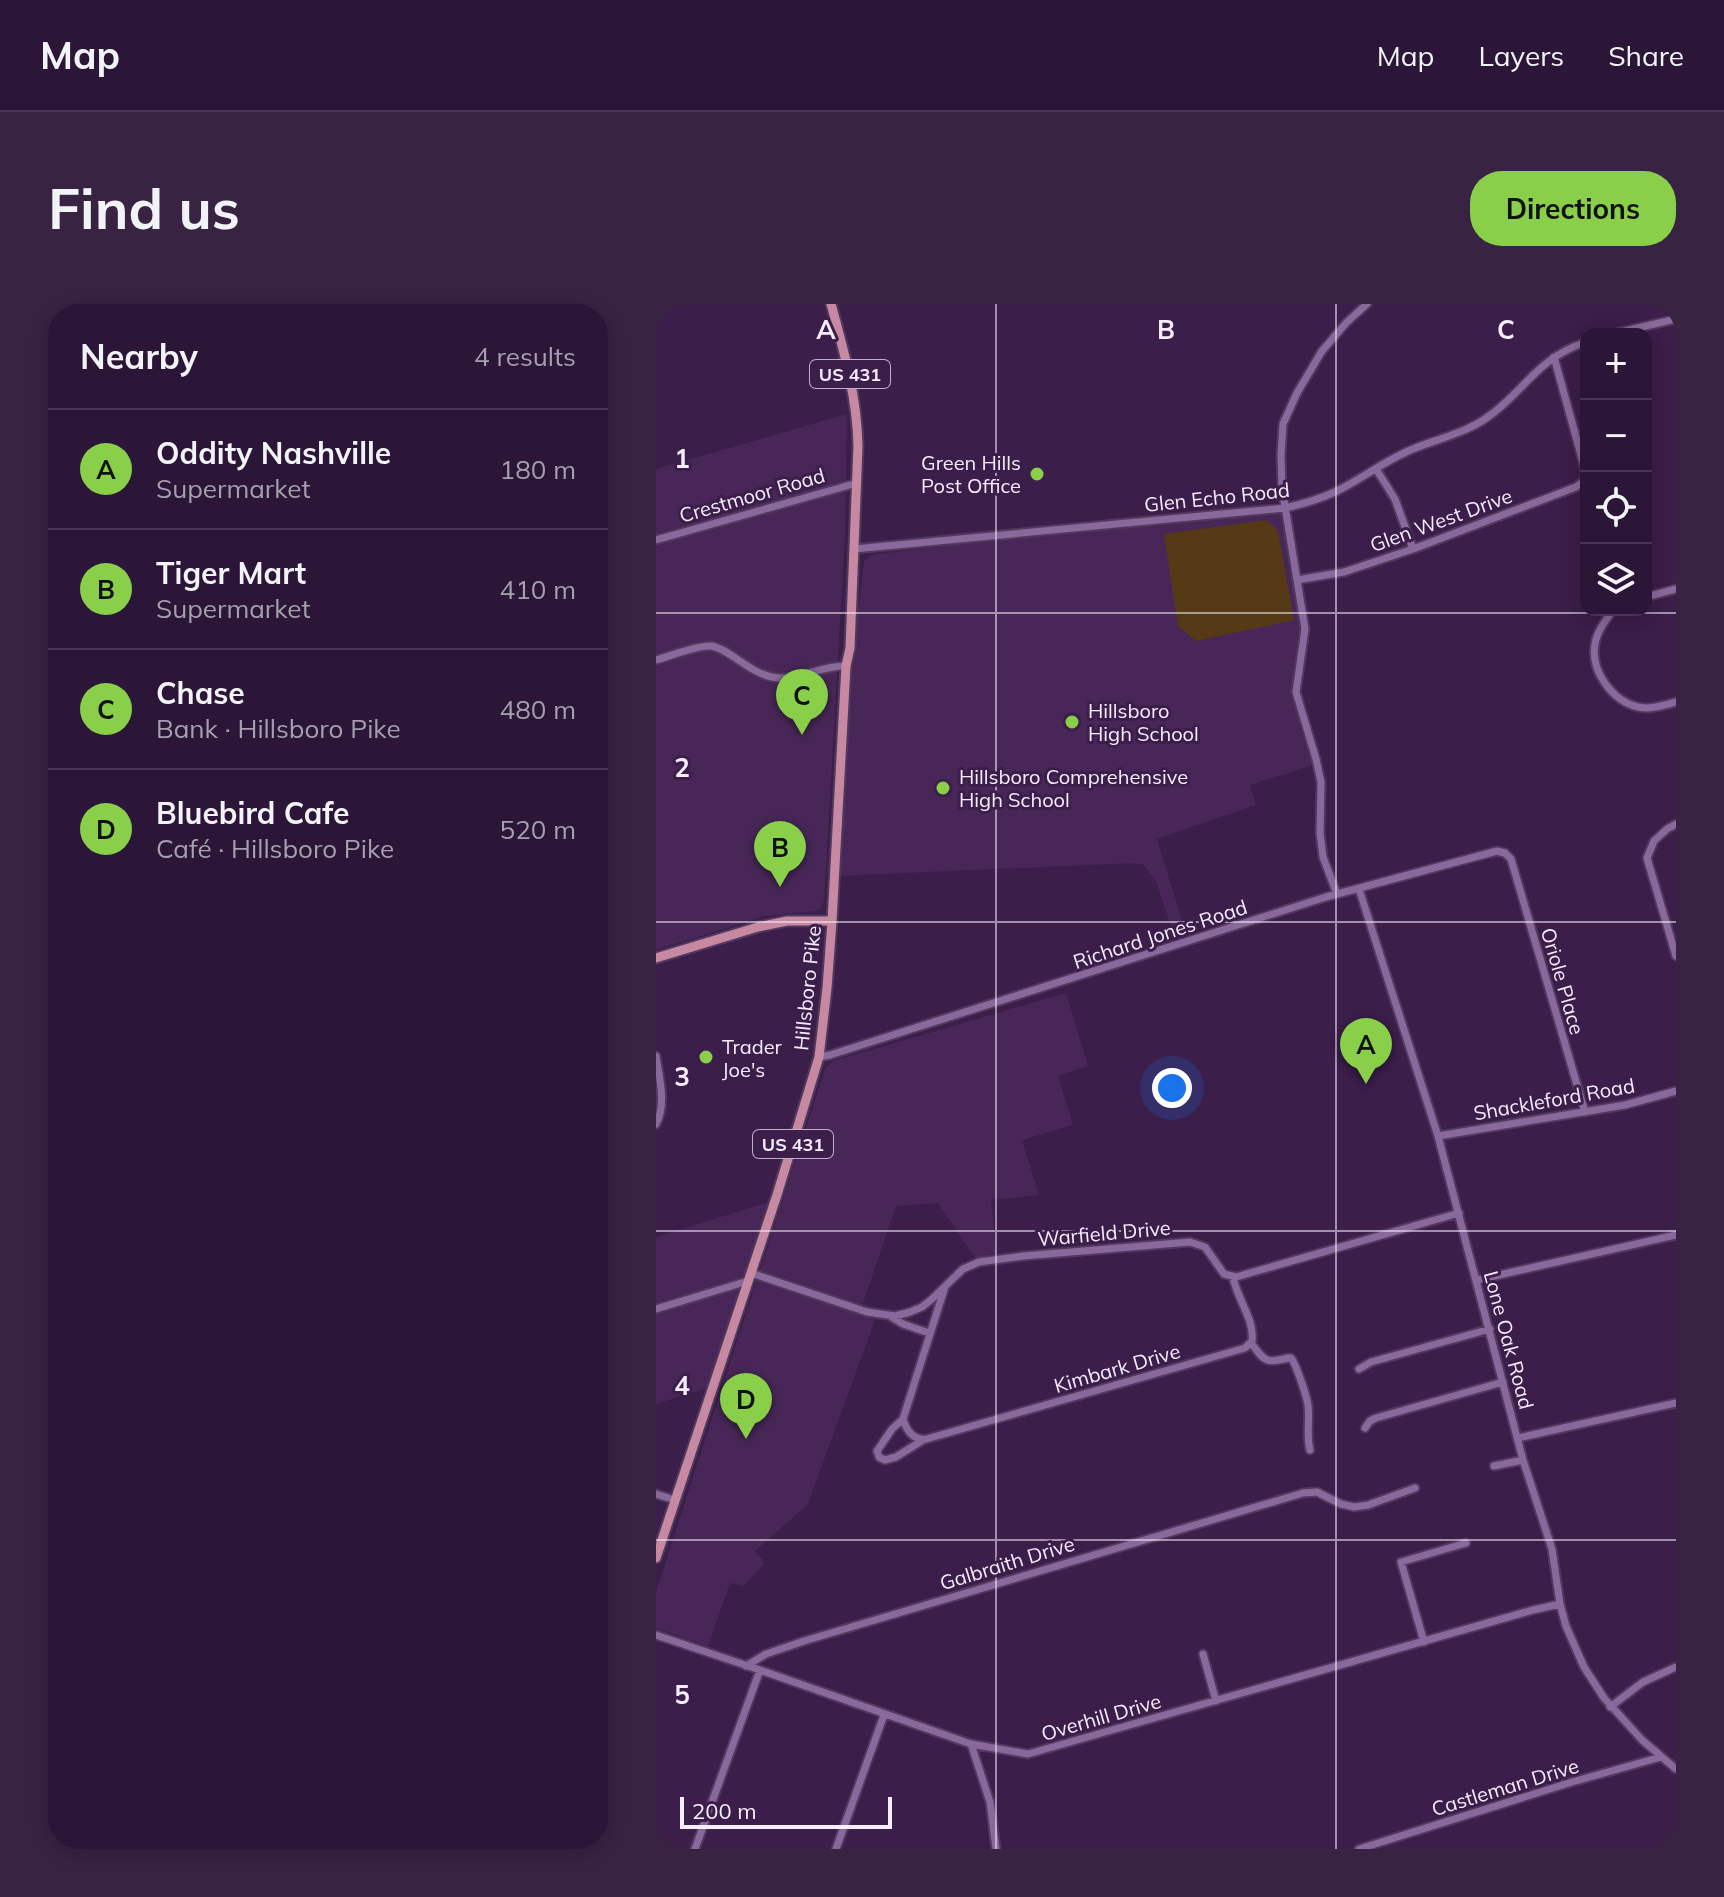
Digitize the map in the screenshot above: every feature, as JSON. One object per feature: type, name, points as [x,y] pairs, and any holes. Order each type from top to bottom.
[{"type":"main road","name":"Hillsboro Pike","points":[[656,1558],[777,1195],[819,1057],[827,988],[846,666],[850,648],[858,434],[851,378],[831,304]]},
{"type":"main road","points":[[656,958],[758,927],[787,921],[832,921]]},
{"type":"street","points":[[1337,894],[1323,857],[1321,782],[1296,692],[1305,629],[1282,488],[1283,424],[1322,351],[1367,304]]},
{"type":"street","points":[[1638,328],[1676,319],[1671,304]]},
{"type":"street","name":"Glen Echo Road","points":[[854,549],[1285,508],[1308,503],[1335,492],[1406,453],[1482,421],[1541,366],[1580,345]]},
{"type":"street","points":[[1554,357],[1586,472]]},
{"type":"street","points":[[1376,469],[1395,499],[1413,549]]},
{"type":"street","name":"Crestmoor Road","points":[[656,540],[857,483]]},
{"type":"street","name":"Glen West Drive","points":[[1297,580],[1344,572],[1413,549],[1580,484]]},
{"type":"street","points":[[1652,595],[1676,589]]},
{"type":"street","points":[[1608,616],[1595,639],[1593,656],[1600,676],[1615,696],[1639,707],[1658,707],[1676,702]]},
{"type":"street","points":[[656,660],[707,646],[721,649],[758,673],[773,677],[787,678],[830,666],[846,666]]},
{"type":"street","points":[[1676,824],[1654,841],[1647,858],[1676,954]]},
{"type":"street","name":"Richard Jones Road","points":[[819,1057],[1337,894],[1497,851],[1511,859]]},
{"type":"street","name":"Oriole Place","points":[[1511,859],[1585,1112]]},
{"type":"street","name":"Lone Oak Road","points":[[1359,889],[1438,1136],[1523,1460],[1552,1549],[1566,1626],[1590,1678],[1610,1707],[1676,1769]]},
{"type":"street","points":[[656,1056],[661,1102],[656,1124]]},
{"type":"street","name":"Shackleford Road","points":[[1438,1136],[1625,1105],[1676,1091]]},
{"type":"street","points":[[1310,1450],[1308,1404],[1297,1364],[1291,1358],[1266,1361],[1251,1343],[1252,1328],[1233,1277],[1459,1213]]},
{"type":"street","points":[[1477,1280],[1676,1235]]},
{"type":"street","name":"Warfield Drive","points":[[890,1316],[906,1314],[922,1307],[963,1269],[987,1261],[1186,1242],[1203,1245],[1221,1272],[1233,1277]]},
{"type":"street","points":[[656,1309],[750,1277],[890,1316],[929,1333]]},
{"type":"street","name":"Kimbark Drive","points":[[945,1288],[903,1419],[878,1448],[877,1454],[885,1460],[923,1440],[1233,1352],[1251,1343]]},
{"type":"street","points":[[1359,1369],[1371,1362],[1490,1329]]},
{"type":"street","points":[[1365,1428],[1376,1418],[1503,1382]]},
{"type":"street","points":[[1518,1438],[1676,1403]]},
{"type":"street","points":[[903,1419],[913,1437],[923,1440]]},
{"type":"street","points":[[1494,1466],[1523,1460]]},
{"type":"street","name":"Galbraith Drive","points":[[746,1666],[766,1654],[804,1641],[1280,1499],[1317,1492],[1354,1507],[1415,1488]]},
{"type":"street","points":[[656,1494],[675,1500]]},
{"type":"street","points":[[1424,1642],[1401,1562],[1466,1543]]},
{"type":"street","name":"Overhill Drive","points":[[656,1635],[971,1744],[1028,1754],[1560,1604]]},
{"type":"street","points":[[1203,1654],[1216,1701]]},
{"type":"street","points":[[1610,1707],[1643,1682],[1676,1667]]},
{"type":"street","points":[[695,1849],[760,1670]]},
{"type":"street","points":[[836,1849],[884,1715]]},
{"type":"street","points":[[971,1744],[990,1802],[996,1849]]},
{"type":"street","name":"Castleman Drive","points":[[1359,1849],[1661,1757]]},
{"type":"shaded area","points":[[847,414],[845,534],[824,901],[820,909],[814,911],[765,916],[656,950],[656,469]]},
{"type":"shaded area","name":"Hillsboro High School","points":[[1285,508],[1304,616],[1293,701],[1317,764],[1250,785],[1256,805],[1157,839],[1188,941],[1177,945],[1156,881],[1144,865],[1134,863],[835,876],[851,608],[859,606],[864,561],[871,555]]},
{"type":"shaded area","points":[[1267,520],[1278,531],[1294,620],[1196,641],[1178,626],[1164,534]]},
{"type":"shaded area","points":[[1066,993],[1088,1066],[1058,1076],[1073,1125],[1022,1140],[1039,1195],[991,1200],[997,1253],[975,1258],[938,1203],[896,1206],[859,1315],[875,1320],[808,1504],[755,1551],[765,1563],[744,1586],[730,1583],[708,1646],[656,1628],[656,1592],[825,1069],[833,1061]]},
{"type":"shaded area","points":[[775,1200],[713,1386],[656,1404],[656,1237]]},
{"type":"place","name":"Green Hills Post Office","points":[[1037,474]]},
{"type":"place","name":"Hillsboro High School","points":[[1072,722]]},
{"type":"place","name":"Chase","points":[[802,735]]},
{"type":"place","name":"Hillsboro Comprehensive High School","points":[[943,788]]},
{"type":"place","name":"Tiger Mart","points":[[780,887]]},
{"type":"place","name":"Trader Joe's","points":[[706,1057]]},
{"type":"place","name":"Oddity Nashville","points":[[1366,1084]]},
{"type":"place","name":"Bluebird Cafe","points":[[746,1439]]}]
